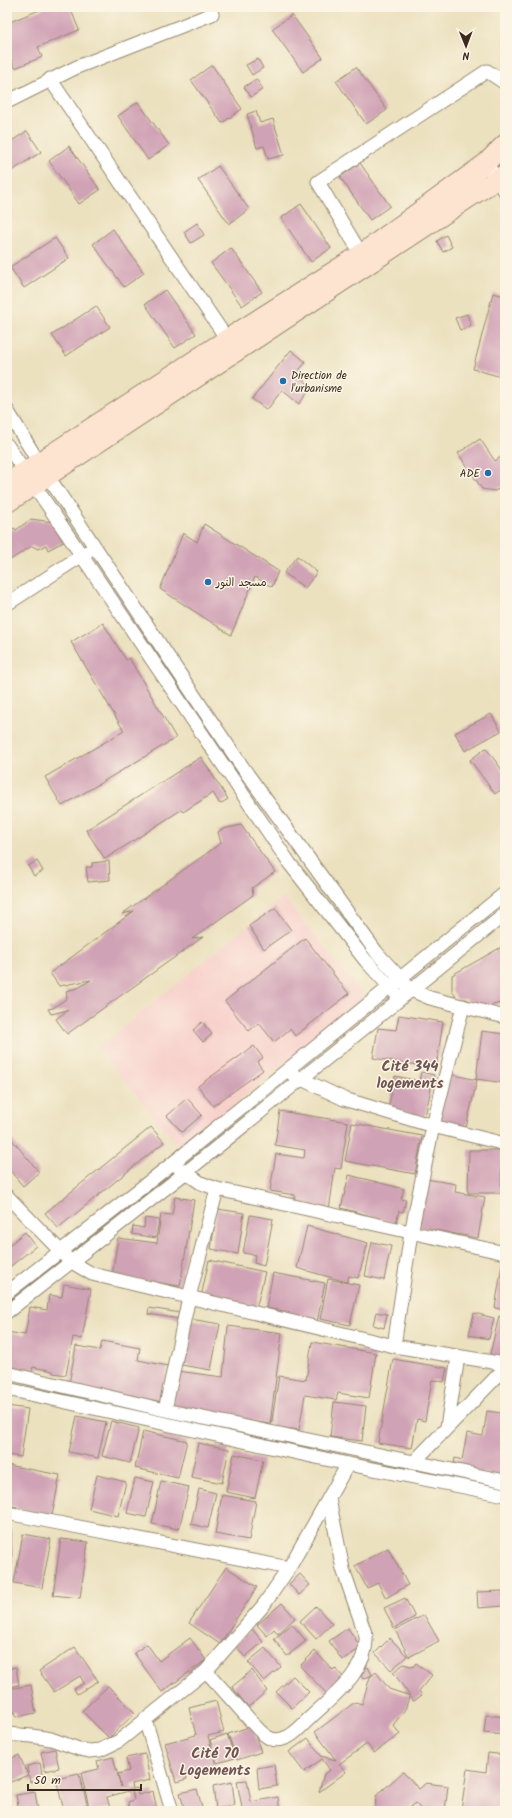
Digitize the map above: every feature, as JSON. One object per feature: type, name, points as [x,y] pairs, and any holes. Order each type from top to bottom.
[{"type":"street","points":[[7,102],[50,79],[212,14]]},
{"type":"street","points":[[360,254],[318,182],[486,71],[505,83]]},
{"type":"street","points":[[50,79],[227,339]]},
{"type":"street","points":[[7,503],[36,474],[227,339],[360,254],[486,163],[505,144]]},
{"type":"street","points":[[7,483],[36,474],[502,182],[486,163]]},
{"type":"street","points":[[7,410],[36,474],[81,556],[290,864],[366,961],[395,983],[406,994],[430,998],[505,1017]]},
{"type":"street","points":[[7,445],[36,474],[95,547],[248,776],[305,853],[395,983]]},
{"type":"street","points":[[7,604],[95,547]]},
{"type":"street","points":[[196,727],[209,718]]},
{"type":"street","points":[[290,864],[305,853]]},
{"type":"street","points":[[7,1293],[173,1163],[505,893]]},
{"type":"street","points":[[7,1312],[70,1261],[185,1173],[505,914]]},
{"type":"street","points":[[394,1346],[411,1233],[432,1126],[463,1006]]},
{"type":"street","points":[[286,1071],[344,1099],[432,1126],[505,1144]]},
{"type":"street","points":[[173,1163],[201,1183],[217,1189],[505,1253]]},
{"type":"street","points":[[165,1410],[189,1297],[217,1189]]},
{"type":"street","points":[[7,1196],[70,1261],[81,1268],[104,1278],[394,1346],[505,1364]]},
{"type":"street","points":[[447,1427],[458,1357]]},
{"type":"street","points":[[414,1463],[505,1368]]},
{"type":"street","points":[[7,1373],[165,1410],[505,1481]]},
{"type":"street","points":[[7,1389],[348,1464],[505,1495]]},
{"type":"street","points":[[7,1734],[51,1739],[79,1749],[100,1750],[119,1741],[206,1671],[263,1606],[289,1568],[348,1464]]},
{"type":"street","points":[[206,1671],[258,1729],[268,1738],[276,1740],[289,1736],[346,1685],[355,1672],[366,1648],[366,1636],[343,1569],[329,1499]]},
{"type":"street","points":[[7,1513],[289,1568]]},
{"type":"street","points":[[145,1719],[172,1811]]},
{"type":"shaded area","points":[[283,897],[365,997],[180,1148],[98,1048]]},
{"type":"building","points":[[47,7],[70,7],[79,30],[38,47],[42,57],[15,68],[7,49],[7,23]]},
{"type":"building","points":[[292,15],[323,58],[303,72],[272,29]]},
{"type":"building","points":[[258,59],[263,68],[252,75],[246,65]]},
{"type":"building","points":[[212,65],[242,109],[222,123],[191,80]]},
{"type":"building","points":[[356,67],[387,110],[366,124],[336,81]]},
{"type":"building","points":[[256,79],[263,89],[251,97],[244,87]]},
{"type":"building","points":[[138,102],[169,145],[148,160],[118,116]]},
{"type":"building","points":[[256,111],[260,123],[273,119],[284,155],[268,159],[264,146],[257,148],[247,114]]},
{"type":"building","points":[[27,131],[41,152],[7,174],[7,144]]},
{"type":"building","points":[[69,146],[100,190],[79,204],[49,161]]},
{"type":"building","points":[[360,163],[390,206],[370,220],[340,177]]},
{"type":"building","points":[[218,166],[249,209],[229,224],[198,180]]},
{"type":"building","points":[[301,204],[331,248],[311,262],[281,218]]},
{"type":"building","points":[[197,223],[204,235],[191,243],[184,232]]},
{"type":"building","points":[[113,229],[144,273],[124,287],[93,244]]},
{"type":"building","points":[[446,235],[452,247],[443,252],[437,241]]},
{"type":"building","points":[[55,238],[69,258],[24,288],[10,267]]},
{"type":"building","points":[[231,248],[262,292],[242,306],[211,263]]},
{"type":"building","points":[[165,290],[196,334],[175,348],[145,304]]},
{"type":"building","points":[[493,293],[505,296],[505,378],[473,369]]},
{"type":"building","points":[[96,306],[110,327],[66,356],[52,335]]},
{"type":"building","points":[[467,314],[471,326],[460,330],[455,318]]},
{"type":"building","points":[[291,350],[306,362],[296,374],[312,387],[299,404],[282,390],[267,410],[252,399]]},
{"type":"building","name":"ADE","points":[[480,439],[495,461],[505,454],[505,485],[495,491],[482,489],[458,453]]},
{"type":"building","points":[[31,519],[52,522],[63,542],[48,550],[46,545],[38,549],[32,546],[7,562],[7,533],[14,528],[16,530]]},
{"type":"building","name":"مسجد النور","points":[[204,524],[278,571],[272,587],[255,577],[231,635],[160,589],[183,533],[197,542]]},
{"type":"building","points":[[297,556],[317,572],[305,588],[284,573]]},
{"type":"building","points":[[103,623],[126,660],[129,658],[176,738],[62,806],[45,777],[124,731],[71,642]]},
{"type":"building","points":[[491,714],[501,731],[465,751],[455,733]]},
{"type":"building","points":[[486,748],[505,774],[505,787],[495,794],[470,760]]},
{"type":"building","points":[[201,757],[228,799],[220,804],[213,793],[183,812],[181,810],[105,859],[86,830]]},
{"type":"building","points":[[241,825],[275,872],[252,888],[253,895],[192,939],[203,937],[67,1034],[56,1019],[68,1010],[51,1014],[48,1009],[53,1008],[67,998],[66,991],[78,988],[91,980],[59,986],[50,973],[134,911],[122,914],[221,843],[218,832],[223,829]]},
{"type":"building","points":[[37,861],[43,871],[34,876],[28,866]]},
{"type":"building","points":[[109,861],[110,880],[88,882],[86,867],[92,867],[92,863]]},
{"type":"building","points":[[275,908],[291,930],[264,949],[249,926]]},
{"type":"building","points":[[305,938],[349,994],[295,1036],[290,1029],[274,1042],[259,1023],[249,1031],[225,1001]]},
{"type":"building","points":[[505,945],[505,1002],[489,1006],[477,1005],[466,999],[457,999],[452,990],[452,975]]},
{"type":"building","points":[[399,1015],[443,1022],[436,1068],[373,1058],[378,1028],[396,1030]]},
{"type":"building","points":[[202,1022],[212,1034],[203,1042],[193,1030]]},
{"type":"building","points":[[482,1031],[505,1034],[505,1083],[476,1079]]},
{"type":"building","points":[[254,1046],[263,1058],[257,1062],[263,1070],[213,1106],[198,1086]]},
{"type":"building","points":[[421,1072],[434,1075],[425,1116],[388,1109],[395,1076],[419,1081]]},
{"type":"building","points":[[449,1074],[477,1080],[466,1128],[438,1122]]},
{"type":"building","points":[[187,1098],[202,1115],[182,1132],[167,1116]]},
{"type":"building","points":[[280,1111],[348,1122],[341,1169],[335,1168],[329,1210],[294,1205],[295,1195],[270,1191],[276,1154],[304,1158],[305,1150],[275,1145]]},
{"type":"building","points":[[352,1123],[422,1136],[415,1174],[345,1161]]},
{"type":"building","points":[[151,1127],[164,1142],[58,1228],[45,1213]]},
{"type":"building","points":[[7,1134],[39,1172],[23,1186],[7,1167]]},
{"type":"building","points":[[469,1150],[502,1150],[501,1193],[468,1193]]},
{"type":"building","points":[[349,1175],[404,1189],[401,1199],[406,1200],[403,1212],[399,1211],[396,1223],[341,1208]]},
{"type":"building","points":[[426,1179],[456,1184],[455,1192],[485,1197],[478,1238],[418,1227]]},
{"type":"building","points":[[175,1197],[194,1200],[180,1286],[112,1276],[118,1238],[157,1243],[161,1214],[172,1215]]},
{"type":"building","points":[[217,1209],[244,1213],[238,1254],[211,1249]]},
{"type":"building","points":[[250,1215],[273,1219],[264,1266],[254,1263],[255,1255],[243,1253]]},
{"type":"building","points":[[145,1218],[159,1220],[156,1238],[132,1234],[133,1226],[144,1228]]},
{"type":"building","points":[[307,1226],[368,1243],[358,1278],[349,1276],[347,1282],[297,1268]]},
{"type":"building","points":[[25,1232],[36,1246],[7,1269],[7,1247]]},
{"type":"building","points":[[372,1242],[391,1246],[384,1280],[365,1276]]},
{"type":"building","points":[[209,1260],[265,1272],[256,1309],[201,1297]]},
{"type":"building","points":[[502,1265],[505,1266],[505,1310],[495,1308]]},
{"type":"building","points":[[273,1273],[325,1283],[317,1322],[288,1316],[289,1312],[266,1308]]},
{"type":"building","points":[[328,1279],[359,1285],[350,1325],[320,1319]]},
{"type":"building","points":[[64,1284],[91,1289],[82,1339],[73,1337],[66,1375],[33,1367],[31,1375],[7,1370],[7,1332],[25,1335],[30,1307],[47,1310],[49,1295],[62,1297]]},
{"type":"building","points":[[149,1308],[181,1313],[180,1319],[148,1314]]},
{"type":"building","points":[[376,1312],[387,1314],[384,1328],[373,1325]]},
{"type":"building","points":[[474,1313],[494,1318],[489,1339],[469,1335]]},
{"type":"building","points":[[499,1316],[505,1317],[505,1358],[490,1354]]},
{"type":"building","points":[[190,1319],[220,1324],[211,1370],[181,1365]]},
{"type":"building","points":[[228,1326],[282,1333],[270,1424],[172,1409],[177,1371],[223,1377]]},
{"type":"building","points":[[102,1341],[140,1348],[138,1360],[168,1366],[161,1406],[69,1384],[76,1346],[100,1350]]},
{"type":"building","points":[[312,1342],[376,1353],[369,1398],[338,1393],[336,1400],[305,1395],[299,1430],[271,1426],[279,1376],[306,1380]]},
{"type":"building","points":[[393,1359],[447,1368],[444,1382],[432,1380],[425,1421],[417,1419],[412,1448],[378,1443]]},
{"type":"building","points":[[504,1399],[505,1477],[453,1468],[455,1458],[462,1460],[467,1433],[483,1436],[487,1411],[501,1413]]},
{"type":"building","points":[[334,1402],[366,1406],[362,1441],[330,1437]]},
{"type":"building","points":[[7,1406],[28,1409],[21,1457],[7,1455]]},
{"type":"building","points":[[77,1416],[106,1422],[98,1458],[69,1452]]},
{"type":"building","points":[[111,1421],[139,1428],[130,1463],[102,1456]]},
{"type":"building","points":[[143,1431],[187,1441],[178,1478],[135,1468]]},
{"type":"building","points":[[198,1443],[229,1449],[222,1483],[191,1477]]},
{"type":"building","points":[[234,1454],[263,1460],[255,1498],[226,1492]]},
{"type":"building","points":[[7,1465],[60,1475],[52,1516],[16,1509],[17,1507],[7,1505]]},
{"type":"building","points":[[97,1475],[126,1482],[118,1516],[89,1509]]},
{"type":"building","points":[[135,1478],[154,1482],[146,1517],[127,1513]]},
{"type":"building","points":[[161,1481],[189,1487],[179,1529],[152,1524]]},
{"type":"building","points":[[199,1489],[216,1493],[208,1528],[191,1524]]},
{"type":"building","points":[[222,1495],[256,1501],[249,1540],[215,1534]]},
{"type":"building","points":[[7,1529],[11,1529],[12,1564],[7,1565]]},
{"type":"building","points":[[23,1534],[51,1539],[42,1588],[14,1583]]},
{"type":"building","points":[[61,1539],[88,1542],[80,1598],[53,1595]]},
{"type":"building","points":[[388,1548],[408,1585],[386,1598],[378,1583],[367,1588],[355,1566]]},
{"type":"building","points":[[226,1567],[257,1587],[220,1644],[189,1623]]},
{"type":"building","points":[[300,1574],[310,1585],[299,1595],[289,1584]]},
{"type":"building","points":[[503,1591],[504,1606],[478,1608],[477,1592]]},
{"type":"building","points":[[405,1598],[415,1617],[394,1628],[384,1608]]},
{"type":"building","points":[[282,1603],[295,1618],[278,1634],[274,1629],[267,1636],[257,1625]]},
{"type":"building","points":[[316,1606],[332,1624],[316,1639],[300,1621]]},
{"type":"building","points":[[424,1615],[439,1641],[409,1657],[395,1630]]},
{"type":"building","points":[[292,1624],[306,1641],[287,1656],[274,1639]]},
{"type":"building","points":[[348,1628],[361,1648],[342,1660],[329,1641]]},
{"type":"building","points":[[252,1629],[263,1642],[245,1657],[234,1644]]},
{"type":"building","points":[[190,1638],[206,1660],[162,1692],[134,1653],[147,1644],[159,1661]]},
{"type":"building","points":[[390,1638],[407,1656],[391,1670],[375,1653]]},
{"type":"building","points":[[75,1647],[98,1681],[77,1694],[74,1689],[84,1683],[80,1676],[54,1692],[39,1671]]},
{"type":"building","points":[[265,1648],[281,1667],[264,1681],[248,1662]]},
{"type":"building","points":[[315,1651],[333,1670],[335,1668],[344,1678],[327,1694],[300,1666]]},
{"type":"building","points":[[416,1663],[432,1675],[419,1691],[422,1695],[414,1701],[409,1697],[405,1710],[393,1725],[400,1734],[374,1753],[367,1744],[339,1764],[346,1772],[319,1792],[324,1774],[330,1770],[322,1759],[304,1772],[289,1752],[308,1738],[321,1756],[336,1760],[315,1732],[355,1702],[362,1704],[370,1677],[376,1672],[389,1689],[410,1696],[393,1672],[404,1664],[413,1667]]},
{"type":"building","points":[[16,1667],[19,1685],[9,1687],[7,1669]]},
{"type":"building","points":[[368,1667],[372,1675],[363,1679],[359,1671]]},
{"type":"building","points":[[252,1670],[267,1691],[248,1707],[232,1687]]},
{"type":"building","points":[[293,1676],[309,1692],[292,1708],[276,1692]]},
{"type":"building","points":[[31,1685],[36,1713],[16,1717],[15,1712],[7,1713],[7,1698],[10,1698],[9,1689]]},
{"type":"building","points":[[108,1686],[135,1713],[109,1738],[82,1711]]},
{"type":"building","points":[[216,1701],[224,1732],[208,1736],[216,1766],[186,1774],[187,1779],[176,1782],[165,1743],[196,1735],[189,1708]]},
{"type":"building","points":[[486,1715],[505,1717],[505,1735],[484,1733]]},
{"type":"building","points":[[252,1726],[261,1752],[237,1760],[228,1734]]},
{"type":"building","points":[[227,1734],[235,1758],[217,1763],[210,1740]]},
{"type":"building","points":[[55,1749],[59,1768],[45,1771],[41,1752]]},
{"type":"building","points":[[488,1753],[505,1755],[505,1811],[461,1811],[467,1769],[486,1772]]},
{"type":"building","points":[[145,1754],[150,1780],[131,1784],[132,1789],[137,1788],[138,1795],[153,1791],[157,1811],[129,1811],[128,1802],[134,1800],[132,1790],[107,1797],[110,1808],[90,1811],[81,1773],[99,1769],[97,1761],[113,1757],[121,1787],[118,1774],[129,1771],[126,1758]]},
{"type":"building","points":[[19,1755],[28,1775],[11,1782],[7,1772],[7,1760]]},
{"type":"building","points":[[40,1763],[43,1780],[30,1782],[27,1766]]},
{"type":"building","points":[[274,1765],[277,1786],[259,1789],[257,1768]]},
{"type":"building","points":[[403,1772],[419,1789],[426,1783],[448,1786],[445,1811],[420,1811],[421,1809],[415,1803],[406,1811],[375,1811],[376,1796]]},
{"type":"building","points":[[79,1774],[89,1811],[64,1811],[56,1779]]},
{"type":"building","points":[[247,1780],[251,1802],[278,1797],[280,1811],[229,1811],[242,1808],[237,1781]]},
{"type":"building","points":[[232,1782],[235,1805],[216,1809],[213,1786]]},
{"type":"building","points":[[197,1789],[203,1811],[185,1811],[180,1793]]},
{"type":"building","points":[[35,1792],[38,1811],[19,1811],[16,1795]]},
{"type":"place","name":"Direction de l'urbanisme","points":[[283,381]]},
{"type":"place","name":"ADE","points":[[488,473]]},
{"type":"place","name":"مسجد النور","points":[[208,582]]},
{"type":"district","name":"Cité 344 logements","points":[[410,1074]]},
{"type":"district","name":"Cité 70 Logements","points":[[215,1762]]}]
